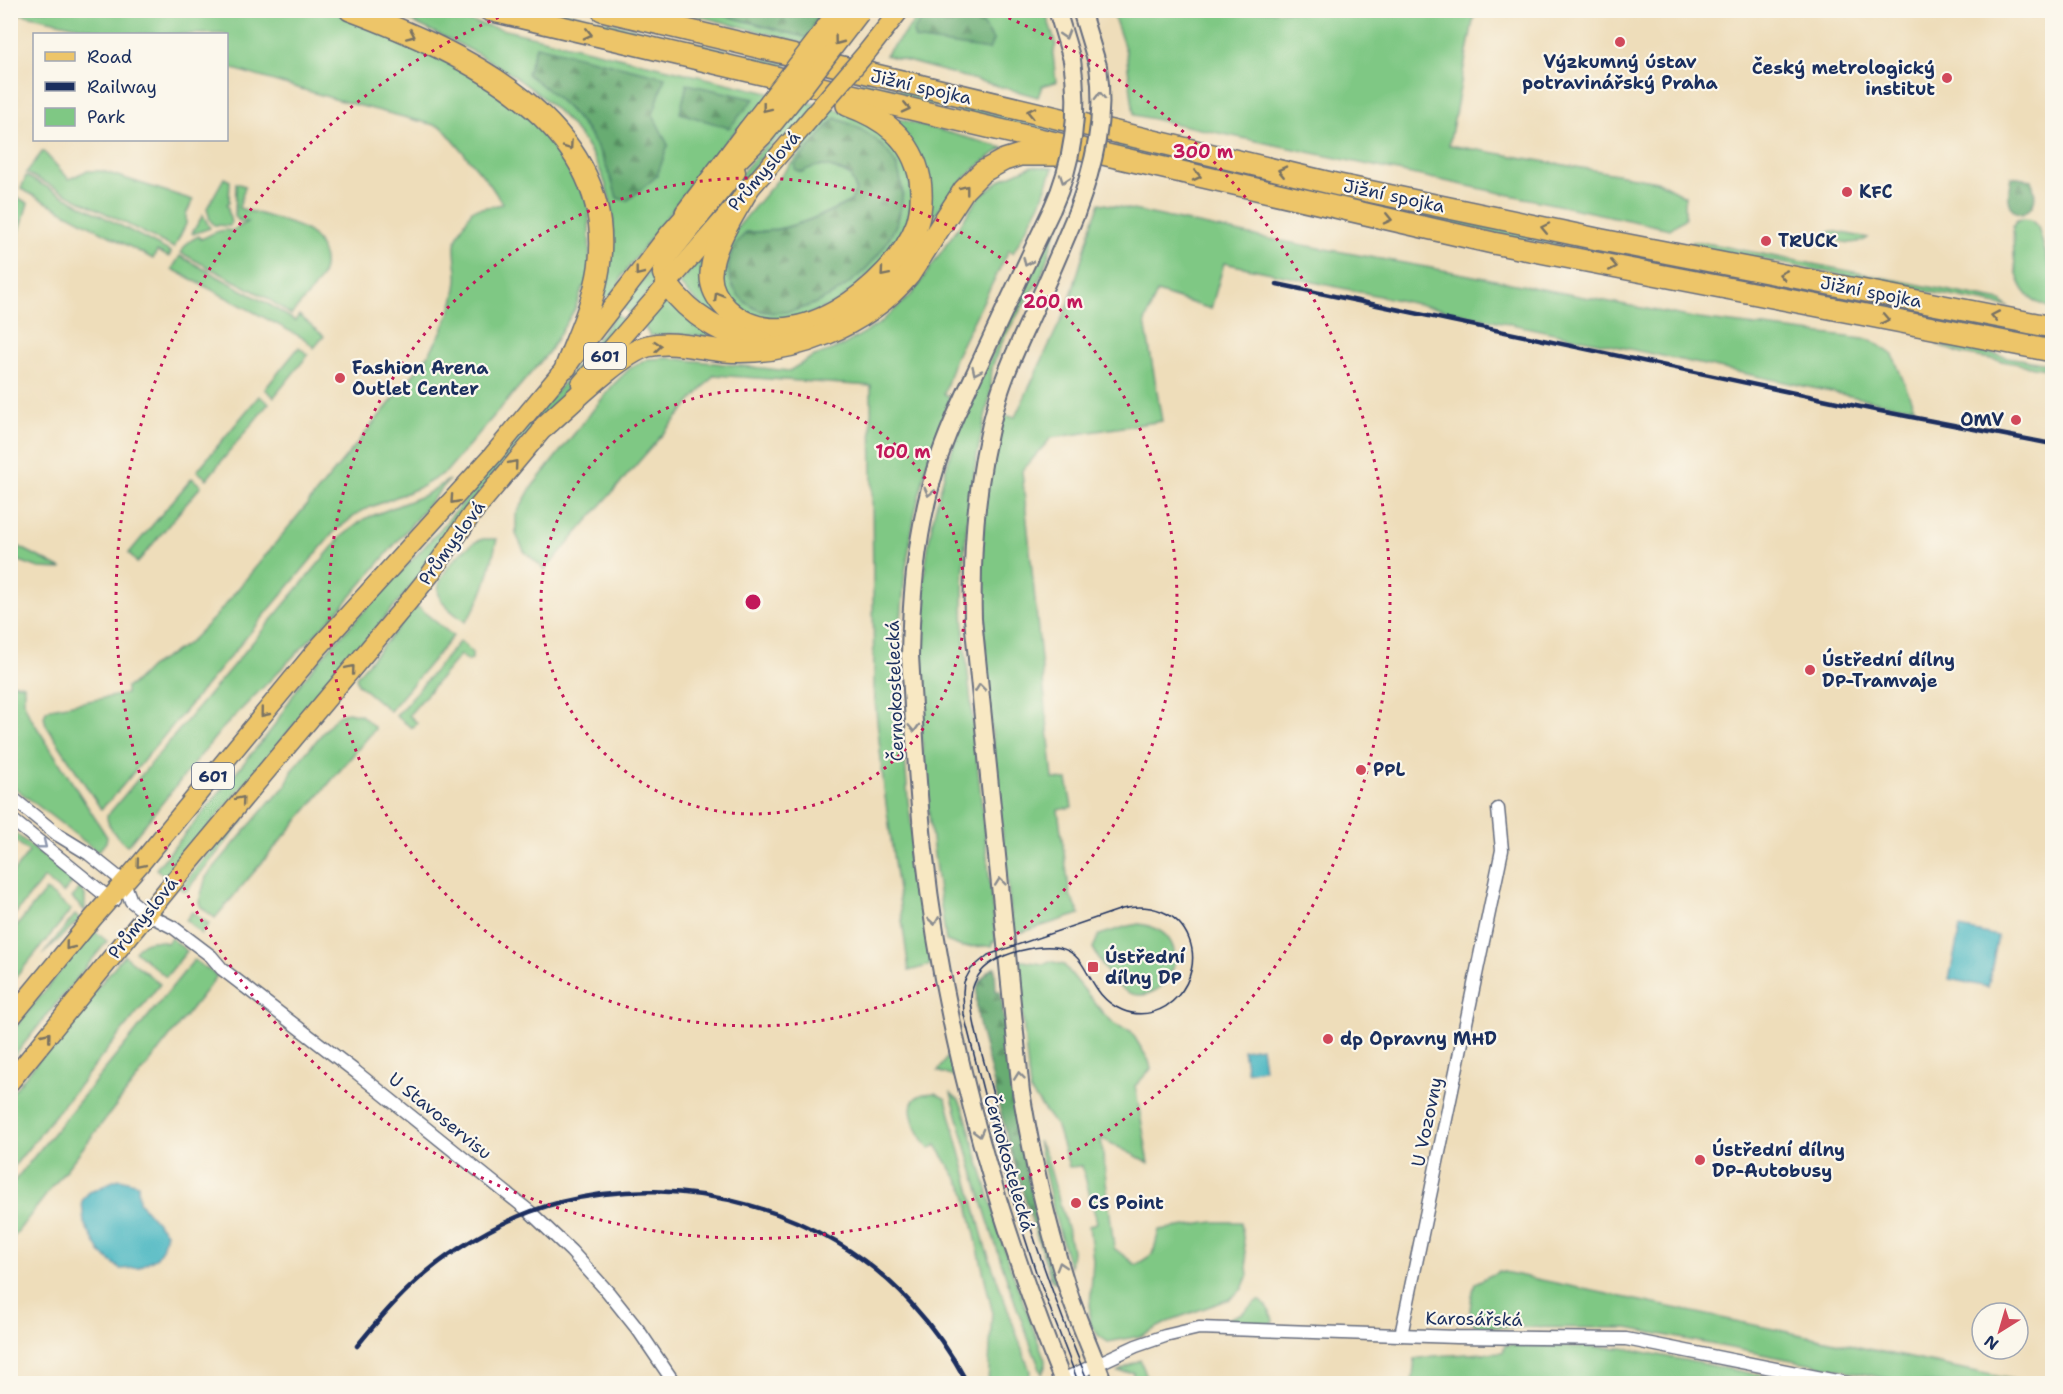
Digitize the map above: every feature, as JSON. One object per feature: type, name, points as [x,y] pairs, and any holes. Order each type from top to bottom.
[{"type":"highway","points":[[350,10],[426,42],[497,80],[545,118],[578,159],[588,179],[597,210],[600,257],[593,296],[566,367]]},
{"type":"highway","points":[[489,10],[768,76],[879,118],[906,145],[916,163],[921,195],[920,214],[912,235],[904,247],[881,277],[862,295],[839,310],[816,320],[792,327],[767,328],[748,322],[731,312],[718,298],[711,281],[711,270],[716,253],[747,189]]},
{"type":"highway","points":[[602,10],[741,44]]},
{"type":"highway","points":[[664,10],[741,44]]},
{"type":"highway","points":[[686,213],[756,133],[826,30],[853,11]]},
{"type":"highway","name":"Jižní spojka","points":[[741,44],[1339,185],[1602,240],[2052,327]]},
{"type":"highway","name":"Jižní spojka","points":[[768,76],[1493,243],[2052,351]]},
{"type":"highway","points":[[544,427],[621,361],[648,346],[669,345],[745,352],[779,348],[811,339],[854,321],[891,294],[909,275],[964,190],[991,166],[1013,156],[1034,154],[1120,158]]},
{"type":"highway","points":[[667,284],[680,300],[696,313],[732,335],[754,341],[811,339]]},
{"type":"main road","name":"Černokostelecká","points":[[1057,10],[1072,60],[1076,102],[1073,145],[1065,177],[1052,209],[955,417],[936,466],[916,558],[910,656],[924,851],[952,1021],[1000,1206],[1060,1382]]},
{"type":"main road","name":"Černokostelecká","points":[[1081,10],[1098,66],[1100,110],[1096,151],[1076,214],[997,399],[976,513],[972,587],[973,619],[1025,1115],[1036,1173],[1056,1249],[1073,1304],[1104,1383]]},
{"type":"main road","name":"Průmyslová","points":[[10,1082],[147,914],[409,601],[472,514],[544,427],[897,15]]},
{"type":"main road","points":[[667,284],[662,271],[669,254],[717,197],[756,133]]},
{"type":"main road","name":"Průmyslová","points":[[10,1019],[318,648],[456,498],[566,367],[686,213]]},
{"type":"street","points":[[10,796],[58,835],[89,854],[124,882],[131,901],[110,899],[10,818]]},
{"type":"street","name":"U Vozovny","points":[[1401,1335],[1502,850],[1498,809]]},
{"type":"street","name":"U Stavoservisu","points":[[131,901],[147,914],[174,928],[204,951],[222,969],[356,1072],[530,1212],[609,1292],[675,1383]]},
{"type":"street","name":"Karosářská","points":[[1096,1364],[1165,1336],[1200,1328],[1401,1335],[1626,1339],[1852,1383]]},
{"type":"street","points":[[1060,1382],[1096,1364]]},
{"type":"green space","points":[[11,10],[332,11],[362,22],[474,74],[556,139],[589,205],[590,290],[583,287],[575,309],[548,353],[446,472],[421,487],[361,511],[334,532],[101,809],[46,725],[44,717],[46,711],[51,708],[126,694],[126,687],[133,684],[150,667],[189,643],[215,617],[426,359],[442,331],[453,302],[457,276],[455,244],[460,231],[472,210],[503,204],[489,183],[442,127],[338,100],[228,67],[228,33],[109,33],[11,12]]},
{"type":"green space","points":[[386,11],[426,11],[839,110],[881,131],[901,152],[910,176],[912,203],[907,223],[890,255],[838,302],[796,320],[752,318],[726,295],[720,276],[731,235],[806,146],[778,138],[680,256],[677,250],[772,137],[738,128],[704,168],[622,276],[619,285],[609,298],[602,294],[613,239],[608,191],[589,149],[559,112],[521,81],[478,54]],"holes":[[[527,74],[668,145],[610,172],[594,142],[576,117]],[[896,163],[903,193],[898,221],[866,269],[831,296],[747,232],[788,227],[851,201],[856,190],[850,175],[831,167],[813,165]]]},
{"type":"green space","points":[[527,11],[559,11],[788,64],[782,70]]},
{"type":"green space","points":[[679,11],[716,11],[807,38],[824,11],[829,11],[805,43]]},
{"type":"green space","points":[[716,11],[824,11],[807,38]]},
{"type":"green space","points":[[922,11],[927,11],[913,32],[993,40],[979,17],[979,11],[1045,11],[1056,44],[1053,54],[1056,82],[1042,86],[1038,97],[885,55]]},
{"type":"green space","points":[[927,11],[979,11],[979,17],[993,40],[989,50],[915,39],[913,32]]},
{"type":"green space","points":[[1112,11],[1475,11],[1449,145],[1657,181],[1685,196],[1685,218],[1670,229],[1134,115],[1126,52]]},
{"type":"green space","points":[[536,46],[665,77],[653,115],[668,145],[657,176],[627,201],[617,198],[603,158],[573,113],[527,74]]},
{"type":"green space","points":[[863,81],[1061,129],[1060,135],[857,88]]},
{"type":"green space","points":[[687,84],[754,99],[729,128],[680,113]]},
{"type":"green space","points":[[835,118],[870,135],[880,143],[895,163],[902,189],[900,212],[891,235],[877,257],[837,292],[813,304],[790,311],[758,310],[738,295],[729,277],[730,258],[739,240],[747,232],[787,227],[826,213],[851,201],[856,190],[850,175],[832,168],[821,166],[802,172],[795,170],[795,164]]},
{"type":"green space","points":[[899,119],[1004,148],[969,174],[924,231],[897,121]]},
{"type":"green space","points":[[1116,141],[2052,337],[2052,344],[1648,267],[1115,149]]},
{"type":"green space","points":[[43,151],[69,179],[86,171],[102,171],[193,200],[186,214],[186,224],[174,248],[26,173]]},
{"type":"green space","points":[[1032,166],[1053,168],[1040,204],[1013,253],[1009,250],[955,358],[944,394],[950,398],[928,460],[915,513],[905,573],[898,655],[908,801],[931,965],[909,971],[884,789],[874,691],[871,386],[714,375],[545,570],[524,551],[516,534],[516,515],[531,488],[613,385],[630,368],[648,359],[669,358],[789,371],[812,357],[842,346],[879,324],[913,293],[979,197],[1002,179]]},
{"type":"green space","points":[[26,176],[171,252],[169,257],[157,251],[153,259],[21,189]]},
{"type":"green space","points":[[2011,177],[2031,180],[2033,185],[2035,196],[2033,204],[2022,214],[2013,209],[2010,204]]},
{"type":"green space","points":[[224,178],[230,181],[229,203],[227,204],[230,226],[214,225],[207,208]]},
{"type":"green space","points":[[236,183],[245,186],[239,208],[304,229],[314,237],[320,247],[324,258],[324,270],[320,280],[291,315],[267,298],[181,253],[196,237],[199,236],[201,239],[220,231],[232,231],[247,222],[239,221],[235,216]]},
{"type":"green space","points":[[17,197],[28,203],[13,254],[11,253],[11,218]]},
{"type":"green space","points":[[1100,203],[1264,238],[1699,319],[1871,340],[1893,355],[1914,407],[1888,404],[1224,263],[1211,309],[1157,292],[1145,322],[1162,421],[1051,438],[1022,471],[1053,779],[1067,780],[1072,807],[1058,810],[1070,895],[1080,914],[1013,935],[979,613],[983,514],[1004,416],[1015,417],[1069,303]]},
{"type":"green space","points":[[203,215],[210,228],[193,234],[192,233]]},
{"type":"green space","points":[[1059,215],[1062,216],[1042,272],[1008,330],[993,365],[990,396],[977,456],[968,515],[964,574],[964,636],[996,941],[992,942],[992,946],[962,947],[946,941],[930,824],[920,706],[919,647],[923,588],[931,530],[945,472],[956,439],[983,374]]},
{"type":"green space","points":[[2017,220],[2031,220],[2038,227],[2052,275],[2052,308],[2029,296],[2018,276],[2013,226]]},
{"type":"green space","points":[[1832,231],[1868,238],[1853,243],[1841,242],[1826,235]]},
{"type":"green space","points":[[1692,242],[2001,301],[2008,307],[1693,246]]},
{"type":"green space","points":[[180,256],[295,321],[299,315],[324,336],[314,348],[305,339],[172,269]]},
{"type":"green space","points":[[699,260],[703,262],[722,317],[719,319],[705,310],[679,284]]},
{"type":"green space","points":[[651,269],[654,270],[654,284],[630,314],[622,307]]},
{"type":"green space","points":[[664,300],[668,300],[709,334],[708,337],[676,334],[650,336],[643,325]]},
{"type":"green space","points":[[616,314],[624,321],[466,508],[413,584],[166,877],[156,869],[272,729],[302,681],[437,533],[561,386]]},
{"type":"green space","points":[[1936,344],[2052,365],[2052,370],[1962,354]]},
{"type":"green space","points":[[299,347],[308,355],[274,397],[265,389]]},
{"type":"green space","points":[[259,396],[269,403],[207,479],[197,471]]},
{"type":"green space","points":[[192,478],[201,486],[137,563],[129,553]]},
{"type":"green space","points":[[449,480],[341,608],[221,730],[130,843],[127,845],[120,839],[111,828],[107,816],[340,538],[364,519],[425,495]]},
{"type":"green space","points":[[483,539],[497,539],[482,593],[465,622],[443,603],[439,595],[439,587],[446,570],[460,553]]},
{"type":"green space","points":[[10,542],[62,569],[39,568],[11,558]]},
{"type":"green space","points":[[418,607],[453,636],[390,711],[358,684],[356,677]]},
{"type":"green space","points":[[460,641],[472,652],[472,659],[468,661],[460,655],[409,715],[417,723],[412,728],[396,716]]},
{"type":"green space","points":[[10,683],[24,685],[24,702],[29,715],[107,837],[98,852],[11,785]]},
{"type":"green space","points":[[348,712],[361,715],[375,729],[215,918],[201,907],[199,902],[206,877],[286,785],[294,767],[336,717]]},
{"type":"green space","points":[[245,819],[186,891],[180,889],[203,859]]},
{"type":"green space","points":[[11,830],[74,881],[63,893],[44,878],[11,919],[11,875],[29,852],[11,837]]},
{"type":"green space","points":[[80,888],[85,895],[85,911],[72,898]]},
{"type":"green space","points":[[46,890],[71,910],[16,977],[13,974],[11,977],[11,933]]},
{"type":"green space","points":[[192,912],[209,924],[201,934],[186,920]]},
{"type":"green space","points":[[75,915],[80,919],[42,955]]},
{"type":"green space","points":[[1139,924],[1160,931],[1172,944],[1175,958],[1171,974],[1161,986],[1148,994],[1133,994],[1116,984],[1093,948],[1099,935]]},
{"type":"green space","points":[[93,930],[107,941],[11,1060],[11,1033]]},
{"type":"green space","points":[[171,938],[187,951],[166,977],[135,951],[146,943],[158,941],[167,943]]},
{"type":"green space","points":[[124,955],[160,984],[11,1170],[11,1094]]},
{"type":"green space","points":[[194,960],[217,976],[11,1240],[11,1185]]},
{"type":"green space","points":[[1017,960],[1043,964],[1050,961],[1064,965],[1103,1013],[1116,1025],[1131,1031],[1149,1061],[1151,1069],[1135,1086],[1149,1163],[1101,1138],[1114,1248],[1136,1265],[1153,1254],[1159,1230],[1214,1222],[1241,1222],[1248,1275],[1242,1289],[1230,1299],[1174,1319],[1141,1336],[1108,1342],[1099,1336],[1089,1323],[1093,1260],[1089,1226],[1097,1222],[1082,1166],[1069,1167],[1057,1127],[1030,1091]]},
{"type":"green space","points":[[995,967],[996,991],[1001,991],[1020,1139],[1033,1199],[1057,1280],[1055,1282],[1052,1281],[1018,1174],[978,1019],[976,1001],[979,984],[983,977]]},
{"type":"green space","points":[[949,1054],[951,1056],[954,1077],[938,1071]]},
{"type":"green space","points":[[935,1093],[946,1099],[986,1249],[1030,1371],[1029,1382],[988,1383],[992,1310],[965,1191],[936,1145],[929,1149],[911,1113],[914,1099],[923,1094]]},
{"type":"green space","points":[[951,1093],[959,1100],[964,1111],[1008,1260],[1045,1360],[1042,1374],[992,1235]]},
{"type":"green space","points":[[1038,1141],[1046,1155],[1069,1235],[1072,1251],[1070,1269],[1055,1217]]},
{"type":"green space","points":[[1499,1271],[2029,1383],[1910,1383],[1628,1328],[1489,1327],[1487,1332],[1474,1324],[1471,1318],[1472,1297],[1475,1283]]},
{"type":"green space","points":[[1258,1300],[1270,1312],[1273,1321],[1270,1324],[1224,1324],[1225,1320],[1242,1313]]},
{"type":"green space","points":[[1505,1345],[1623,1348],[1799,1383],[1519,1384],[1503,1378],[1412,1383],[1415,1359],[1503,1352]]},
{"type":"green space","points":[[1140,1360],[1150,1383],[1134,1383],[1133,1372],[1117,1372]]},
{"type":"water","points":[[1960,928],[1998,936],[1988,987],[1949,979]]},
{"type":"water","points":[[1261,1047],[1264,1069],[1247,1072],[1243,1050]]},
{"type":"water","points":[[120,1179],[138,1184],[139,1202],[166,1233],[162,1249],[157,1257],[138,1268],[120,1269],[100,1252],[84,1223],[82,1201],[89,1192]]},
{"type":"tram line","points":[[1079,1384],[1036,1272],[1004,1173],[964,1015],[964,982],[971,969],[988,955],[1122,909],[1152,908],[1162,911],[1178,922],[1189,939],[1192,954],[1191,970],[1186,984],[1178,996],[1166,1006],[1153,1012],[1138,1014],[1122,1010],[1107,1001],[1074,955],[1062,948],[1044,947],[1019,951],[1002,957],[982,971],[971,995],[979,1044],[1023,1203],[1060,1312],[1089,1384]]},
{"type":"railway","points":[[1277,284],[1875,410],[2052,444]]},
{"type":"railway","points":[[357,1346],[416,1281],[443,1259],[482,1234],[534,1210],[561,1202],[608,1194],[655,1191],[703,1195],[749,1205],[794,1221],[836,1242],[875,1269],[910,1302],[942,1341],[968,1384]]},
{"type":"place","name":"Výzkumný ústav potravinářský Praha","points":[[1620,42]]},
{"type":"place","name":"Český metrologický institut","points":[[1947,78]]},
{"type":"place","name":"KFC","points":[[1847,192]]},
{"type":"place","name":"TRUCK","points":[[1766,241]]},
{"type":"place","name":"Fashion Arena Outlet Center","points":[[340,378]]},
{"type":"place","name":"OMV","points":[[2016,420]]},
{"type":"place","name":"Ústřední dílny DP-Tramvaje","points":[[1810,670]]},
{"type":"place","name":"PPL","points":[[1361,770]]},
{"type":"place","name":"Ústřední dílny DP","points":[[1093,967]]},
{"type":"place","name":"dp Opravny MHD","points":[[1328,1039]]},
{"type":"place","name":"Ústřední dílny DP-Autobusy","points":[[1700,1160]]},
{"type":"place","name":"CS Point","points":[[1076,1203]]}]
